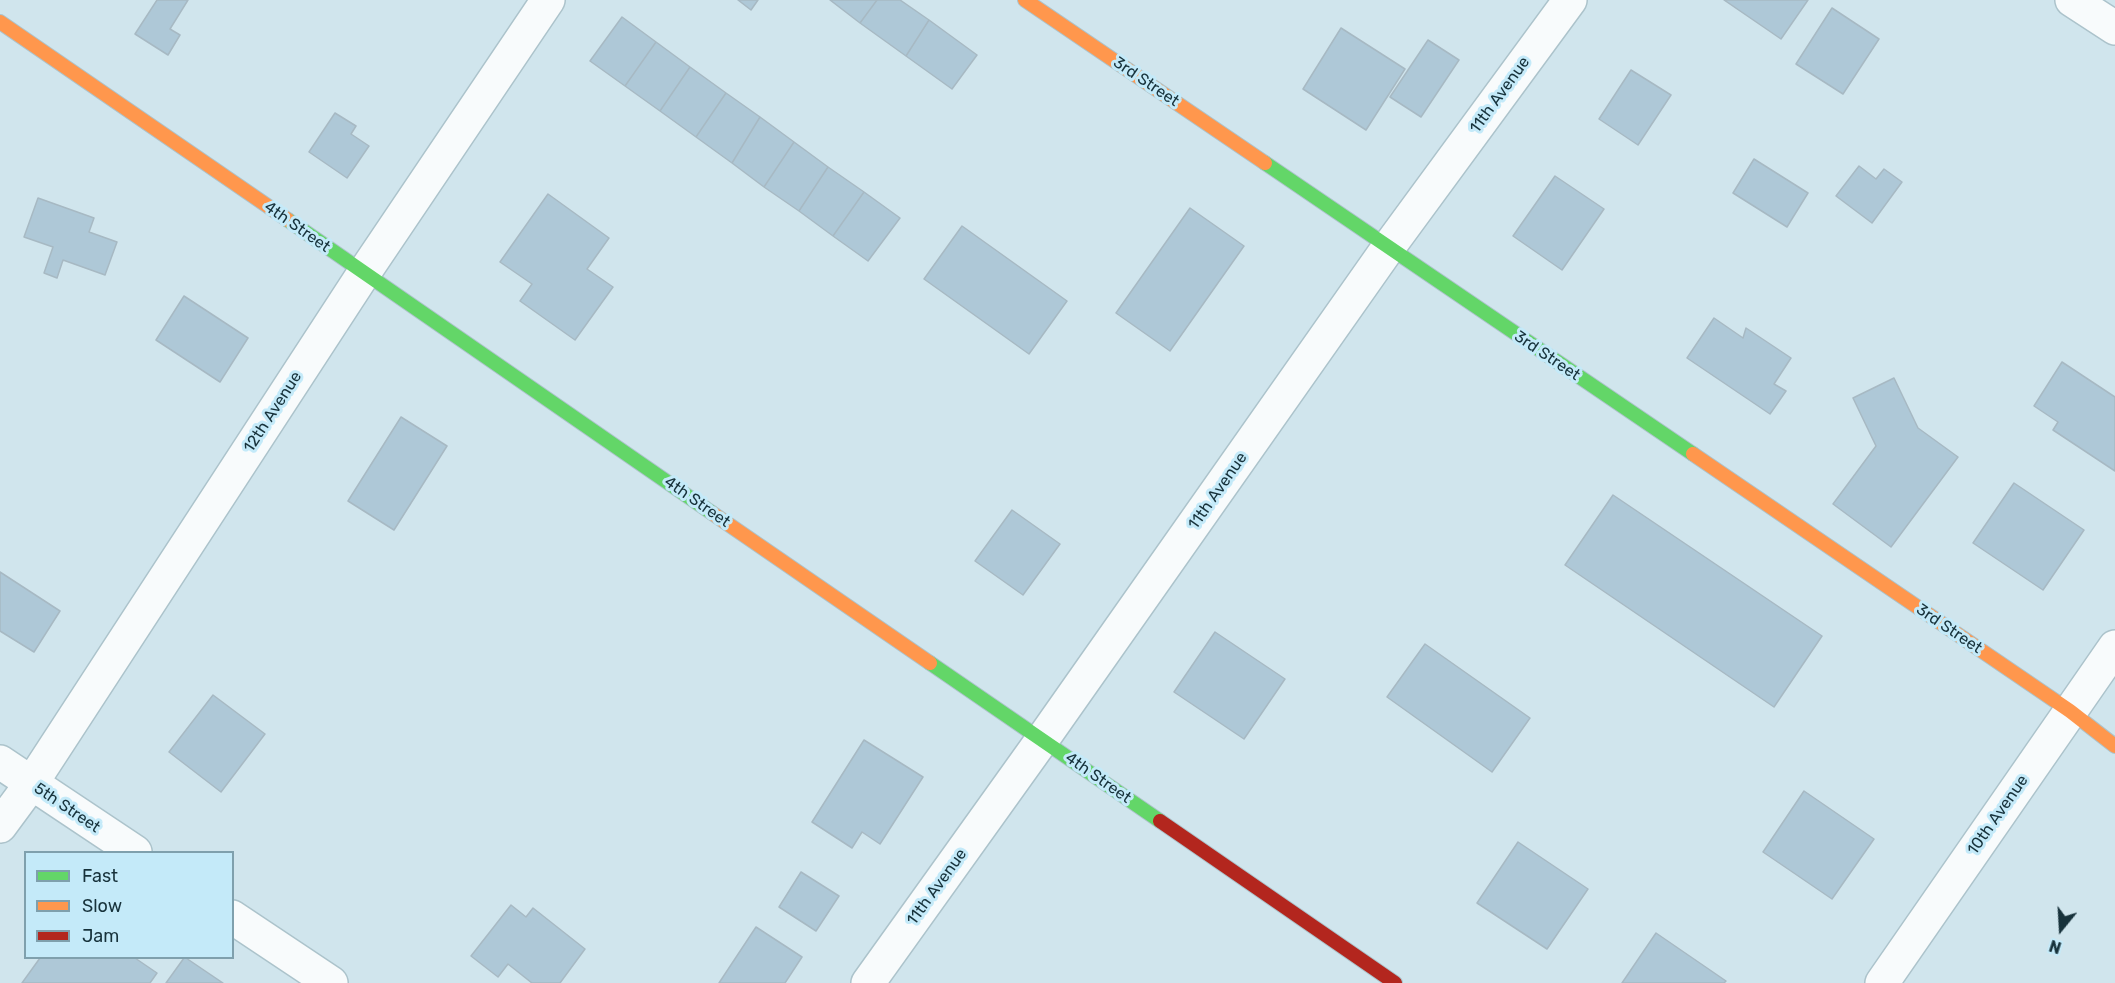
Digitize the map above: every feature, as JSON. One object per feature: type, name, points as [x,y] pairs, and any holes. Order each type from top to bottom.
[{"type":"street","name":"12th Avenue","points":[[0,826],[31,784],[364,273],[548,0]]},
{"type":"street","name":"3rd Street","points":[[1025,0],[2070,711],[2115,746]]},
{"type":"street","name":"11th Avenue","points":[[868,983],[1388,248],[1570,0]]},
{"type":"street","points":[[2072,0],[2115,28]]},
{"type":"street","name":"4th Street","points":[[0,22],[1395,983]]},
{"type":"street","name":"10th Avenue","points":[[1882,983],[2115,647]]},
{"type":"street","name":"5th Street","points":[[0,762],[133,851]]},
{"type":"street","points":[[234,919],[331,983]]},
{"type":"building","points":[[157,0],[188,0],[170,29],[180,35],[168,55],[135,34]]},
{"type":"building","points":[[738,0],[758,0],[751,10]]},
{"type":"building","points":[[830,0],[877,0],[860,23]]},
{"type":"building","points":[[877,0],[900,0],[929,20],[906,56],[860,23]]},
{"type":"building","points":[[1724,0],[1808,0],[1781,39]]},
{"type":"building","points":[[1832,8],[1879,39],[1843,94],[1796,64]]},
{"type":"building","points":[[622,17],[656,42],[625,86],[590,61]]},
{"type":"building","points":[[929,20],[977,55],[952,89],[906,56]]},
{"type":"building","points":[[1341,28],[1405,69],[1366,130],[1303,89]]},
{"type":"building","points":[[1428,40],[1459,60],[1421,117],[1390,97]]},
{"type":"building","points":[[656,42],[690,67],[660,111],[625,86]]},
{"type":"building","points":[[690,67],[726,93],[696,137],[660,111]]},
{"type":"building","points":[[1631,70],[1671,95],[1638,145],[1599,119]]},
{"type":"building","points":[[726,93],[760,117],[732,163],[696,137]]},
{"type":"building","points":[[335,113],[356,126],[351,134],[369,146],[347,178],[309,152]]},
{"type":"building","points":[[760,117],[794,142],[764,187],[732,163]]},
{"type":"building","points":[[794,142],[828,167],[799,211],[764,187]]},
{"type":"building","points":[[1754,159],[1808,193],[1787,227],[1733,193]]},
{"type":"building","points":[[1859,166],[1876,179],[1884,169],[1902,182],[1872,223],[1836,196]]},
{"type":"building","points":[[828,167],[864,192],[833,236],[799,211]]},
{"type":"building","points":[[1555,176],[1604,209],[1562,270],[1513,236]]},
{"type":"building","points":[[864,192],[900,218],[868,261],[833,236]]},
{"type":"building","points":[[548,194],[609,238],[587,269],[613,287],[575,340],[520,301],[532,284],[500,262]]},
{"type":"building","points":[[38,198],[94,218],[89,232],[117,242],[105,275],[63,260],[57,278],[44,273],[53,247],[24,237]]},
{"type":"building","points":[[1190,208],[1244,246],[1170,351],[1116,313]]},
{"type":"building","points":[[962,226],[1067,301],[1029,354],[924,279]]},
{"type":"building","points":[[184,296],[248,338],[220,382],[156,340]]},
{"type":"building","points":[[1714,318],[1743,338],[1746,328],[1791,358],[1774,384],[1786,391],[1770,414],[1687,358]]},
{"type":"building","points":[[2062,362],[2115,397],[2115,471],[2053,430],[2058,422],[2034,406]]},
{"type":"building","points":[[1894,378],[1918,428],[1958,457],[1891,547],[1833,504],[1876,446],[1853,398]]},
{"type":"building","points":[[401,417],[447,446],[394,530],[348,501]]},
{"type":"building","points":[[2014,483],[2084,530],[2043,590],[1973,543]]},
{"type":"building","points":[[1613,495],[1822,636],[1774,707],[1565,565]]},
{"type":"building","points":[[1012,510],[1060,544],[1023,595],[975,561]]},
{"type":"building","points":[[0,572],[60,611],[34,652],[0,631]]},
{"type":"building","points":[[1215,632],[1285,679],[1244,739],[1174,692]]},
{"type":"building","points":[[1425,644],[1530,718],[1492,772],[1387,697]]},
{"type":"building","points":[[213,695],[265,734],[221,792],[169,752]]},
{"type":"building","points":[[864,740],[923,777],[880,844],[862,832],[852,848],[812,822]]},
{"type":"building","points":[[1804,791],[1874,839],[1832,899],[1763,852]]},
{"type":"building","points":[[1518,842],[1588,889],[1547,949],[1477,903]]},
{"type":"building","points":[[801,872],[839,896],[816,931],[779,907]]},
{"type":"building","points":[[511,905],[526,917],[533,908],[585,949],[560,983],[532,983],[508,964],[498,977],[471,956]]},
{"type":"building","points":[[756,927],[802,957],[785,983],[719,983]]},
{"type":"building","points":[[1656,933],[1726,981],[1724,983],[1622,983]]},
{"type":"building","points":[[39,959],[136,959],[157,973],[150,983],[22,983]]},
{"type":"building","points":[[183,959],[187,959],[223,983],[166,983]]},
{"type":"traffic: fast","points":[[1265,163],[1693,454]]},
{"type":"traffic: fast","points":[[288,220],[712,513]]},
{"type":"traffic: fast","points":[[930,663],[1160,821]]},
{"type":"traffic: slow","points":[[1025,0],[1265,163]]},
{"type":"traffic: slow","points":[[0,22],[288,220]]},
{"type":"traffic: slow","points":[[1693,454],[2070,711],[2115,746]]},
{"type":"traffic: slow","points":[[712,513],[930,663]]},
{"type":"traffic: jam","points":[[1160,821],[1395,983]]}]
